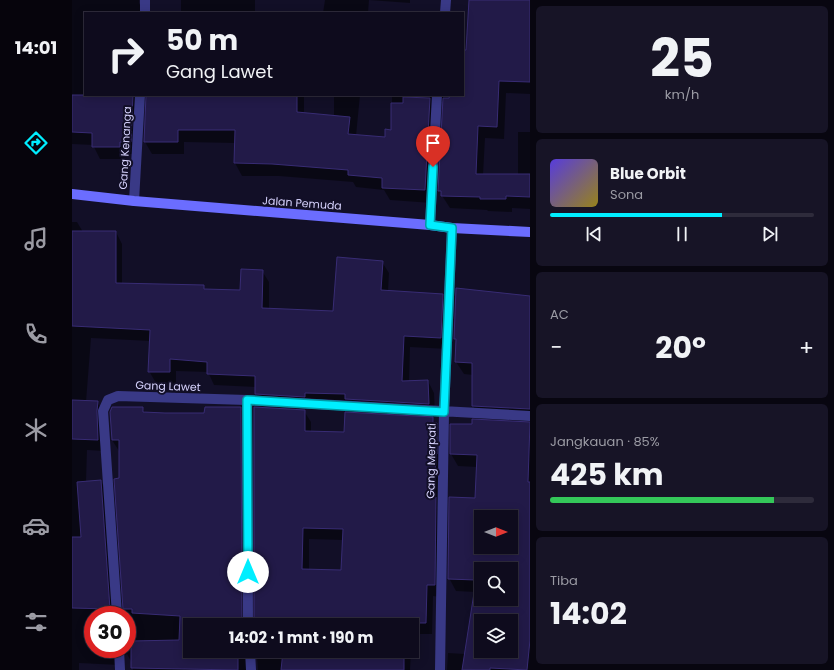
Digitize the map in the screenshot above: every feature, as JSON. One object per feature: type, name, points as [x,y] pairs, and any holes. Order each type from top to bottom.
[{"type":"main road","name":"Jalan Pemuda","points":[[72,194],[134,202],[452,228],[530,232]]},
{"type":"street","points":[[145,0],[145,12]]},
{"type":"street","points":[[445,12],[446,0]]},
{"type":"street","name":"Gang Kenanga","points":[[134,202],[140,96]]},
{"type":"street","points":[[430,225],[437,96]]},
{"type":"street","name":"Gang Merpati","points":[[440,670],[444,412],[452,228]]},
{"type":"street","name":"Gang Lawet","points":[[116,606],[103,411],[108,400],[118,396],[247,400],[530,416]]},
{"type":"street","points":[[247,400],[248,618]]},
{"type":"street","points":[[119,658],[120,670]]},
{"type":"street","points":[[250,658],[251,670]]},
{"type":"building","points":[[469,0],[530,0],[530,82],[499,81],[497,127],[478,126],[476,174],[530,174],[530,197],[506,196],[506,199],[480,199],[480,197],[441,196],[441,191],[438,191],[443,98],[449,98],[450,96],[464,96],[464,50],[466,50]]},
{"type":"building","points":[[72,95],[133,96],[131,142],[120,142],[120,147],[92,147],[92,133],[72,132]]},
{"type":"building","points":[[146,96],[297,96],[297,112],[350,117],[348,134],[385,137],[385,129],[391,130],[391,103],[403,103],[403,97],[430,98],[425,190],[382,188],[382,178],[348,175],[348,170],[272,164],[234,163],[235,130],[178,130],[178,142],[144,142]]},
{"type":"building","points":[[72,231],[116,231],[116,283],[204,285],[204,289],[240,290],[241,269],[263,270],[262,308],[333,311],[337,257],[383,261],[381,290],[443,294],[441,338],[404,336],[402,381],[428,380],[429,404],[345,399],[345,394],[305,393],[305,397],[255,394],[255,376],[207,374],[207,362],[170,359],[170,372],[148,372],[150,330],[72,326]]},
{"type":"building","points":[[456,288],[530,296],[530,409],[472,406],[472,363],[455,362],[456,339],[454,339]]},
{"type":"building","points":[[72,400],[98,401],[98,440],[72,439]]},
{"type":"building","points":[[112,407],[143,407],[143,412],[204,413],[205,407],[241,407],[242,618],[183,618],[183,658],[238,658],[238,670],[131,668],[131,658],[136,658],[136,641],[179,640],[180,616],[136,613],[136,606],[123,606],[114,479],[119,478],[119,440],[112,440],[110,412]]},
{"type":"building","points":[[254,407],[305,410],[305,431],[344,432],[345,412],[433,417],[433,423],[437,423],[437,454],[434,497],[436,497],[435,585],[427,585],[426,623],[419,623],[419,618],[254,618]],"holes":[[[303,528],[343,529],[341,570],[302,569]]]},
{"type":"building","points":[[472,419],[530,422],[528,482],[530,482],[530,640],[527,670],[490,668],[490,670],[462,670],[474,593],[474,606],[518,606],[518,562],[474,562],[474,580],[448,579],[449,497],[475,498],[477,455],[450,454],[450,424],[472,424]]},
{"type":"building","points":[[101,480],[110,606],[84,606],[84,608],[72,608],[72,537],[81,537],[77,482]]},
{"type":"building","points":[[282,658],[404,658],[404,670],[281,670]]},
{"type":"route","points":[[248,572],[247,400],[444,412],[452,228],[430,225],[433,167]]}]
